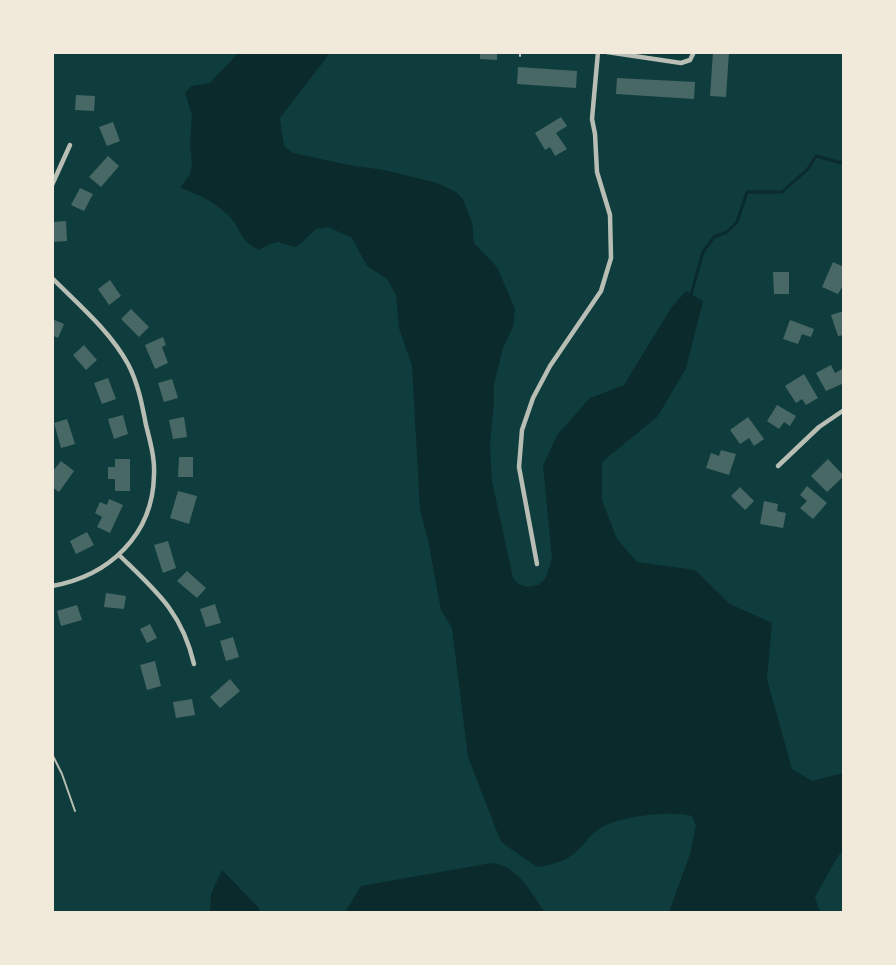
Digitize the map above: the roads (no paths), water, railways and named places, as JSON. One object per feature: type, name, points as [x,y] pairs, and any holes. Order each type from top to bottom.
[{"type":"street","points":[[537,564],[519,467],[522,430],[533,398],[550,366],[601,291],[611,258],[610,215],[597,172],[592,119],[598,52]]},
{"type":"street","points":[[607,52],[681,63],[690,60],[694,52]]},
{"type":"street","points":[[52,185],[70,145]]},
{"type":"street","points":[[52,586],[80,580],[119,555],[143,520],[153,490],[153,459],[141,398],[135,380],[117,346],[53,279]]},
{"type":"street","points":[[778,466],[807,438],[843,410]]},
{"type":"street","points":[[119,555],[167,603],[187,638],[194,664]]},
{"type":"lane","points":[[52,754],[75,811]]},
{"type":"water","points":[[238,53],[330,53],[280,118],[284,146],[293,153],[384,170],[437,183],[456,192],[463,199],[472,222],[474,243],[497,267],[515,309],[513,327],[503,348],[494,384],[490,445],[492,481],[513,578],[519,584],[527,587],[538,585],[545,579],[552,559],[543,466],[557,435],[590,398],[624,385],[671,308],[686,291],[703,301],[686,368],[658,416],[602,462],[602,500],[617,539],[637,562],[695,570],[730,604],[772,623],[767,679],[792,769],[812,781],[843,773],[843,851],[815,897],[820,912],[669,912],[690,854],[696,826],[692,816],[644,815],[608,824],[596,831],[570,857],[554,864],[537,867],[501,842],[468,757],[452,628],[441,610],[420,510],[412,366],[399,328],[396,295],[387,279],[367,266],[352,238],[328,227],[316,229],[298,246],[294,247],[279,242],[259,250],[247,242],[229,216],[218,207],[180,188],[190,174],[192,165],[190,145],[192,115],[185,93],[191,86],[210,83]]},
{"type":"water","points":[[491,863],[516,874],[545,912],[345,912],[361,886]]},
{"type":"water","points":[[222,870],[259,908],[260,912],[210,912],[211,894]]},
{"type":"waterway","points":[[691,295],[703,252],[714,237],[727,232],[737,222],[747,192],[782,192],[808,169],[816,156],[841,163],[844,158]]}]
